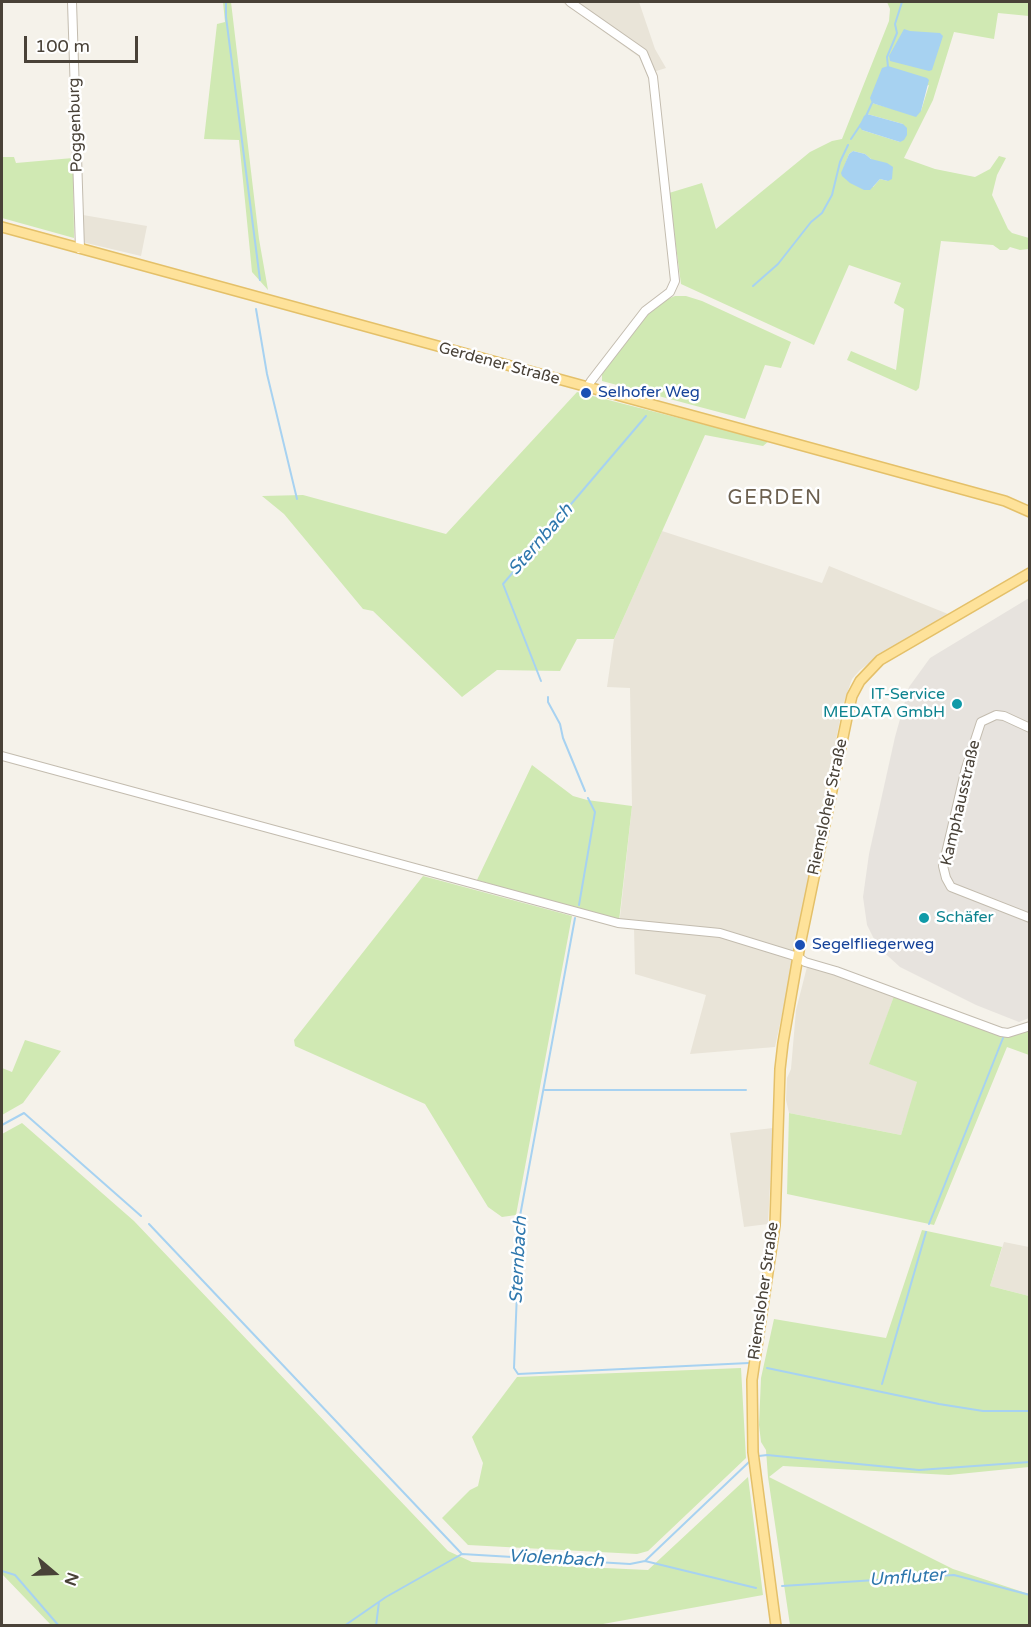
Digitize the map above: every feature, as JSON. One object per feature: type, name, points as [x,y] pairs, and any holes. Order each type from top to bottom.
[{"type":"main road","name":"Gerdener Straße","points":[[2,227],[996,499],[1029,512]]},
{"type":"main road","name":"Riemsloher Straße","points":[[776,1626],[753,1452],[751,1401],[754,1356],[775,1225],[780,1069],[798,957],[848,712],[852,696],[860,681],[880,660],[1029,573]]},
{"type":"street","name":"Poggenburg","points":[[72,2],[80,249]]},
{"type":"street","points":[[570,2],[643,53],[653,77],[675,281],[670,292],[645,311],[587,388]]},
{"type":"street","name":"Kamphausstraße","points":[[1029,728],[1004,716],[996,715],[981,722],[966,768],[943,866],[951,888],[1029,918]]},
{"type":"street","points":[[2,756],[618,923],[720,933],[798,957],[805,962],[836,971],[1001,1032],[1008,1033],[1029,1026]]},
{"type":"shaded area","points":[[562,2],[639,2],[655,49],[666,68],[647,74],[639,57]]},
{"type":"shaded area","points":[[83,215],[147,226],[141,256],[82,242]]},
{"type":"shaded area","points":[[662,531],[822,583],[829,566],[948,614],[873,660],[852,679],[844,702],[828,776],[802,923],[775,1047],[690,1054],[706,995],[635,974],[634,927],[619,926],[632,806],[630,688],[607,687],[614,639]]},
{"type":"shaded area","points":[[1029,598],[1029,1018],[1019,1022],[976,1005],[900,967],[878,947],[867,925],[863,897],[869,854],[895,737],[909,687],[930,658]]},
{"type":"shaded area","points":[[808,963],[894,996],[870,1064],[918,1082],[901,1135],[789,1113],[786,1100],[787,1078],[791,1069],[796,1010]]},
{"type":"shaded area","points":[[773,1128],[768,1224],[744,1227],[730,1133]]},
{"type":"shaded area","points":[[1004,1242],[1029,1247],[1029,1296],[990,1286]]},
{"type":"green space","points":[[223,2],[231,2],[259,239],[268,290],[252,272],[239,140],[204,139],[217,24],[225,22]]},
{"type":"green space","points":[[887,2],[1029,2],[1029,16],[998,13],[994,39],[954,32],[933,100],[904,158],[935,169],[975,177],[990,169],[999,156],[1006,158],[997,175],[992,195],[1008,229],[1012,233],[1029,238],[1029,249],[1020,250],[1010,247],[1007,250],[1000,250],[993,245],[941,241],[919,388],[916,391],[847,360],[851,351],[896,370],[904,309],[894,303],[901,283],[849,265],[814,345],[681,284],[669,193],[702,183],[716,229],[810,152],[832,141],[842,139],[889,21],[890,9]],"holes":[[[929,85],[921,111],[893,109],[872,103]],[[867,114],[903,124],[900,142],[862,130]],[[853,151],[865,154],[888,181],[880,179],[873,187],[842,173],[849,154]]]},
{"type":"green space","points":[[2,157],[14,157],[16,163],[73,158],[74,238],[2,218]]},
{"type":"green space","points":[[675,296],[686,296],[702,301],[791,342],[781,368],[765,365],[745,419],[602,381],[602,374],[649,313],[665,300]]},
{"type":"green space","points":[[577,392],[769,441],[763,446],[705,435],[614,639],[577,639],[560,671],[497,670],[462,697],[373,611],[363,609],[284,514],[262,496],[303,495],[446,534]]},
{"type":"green space","points":[[532,765],[573,796],[632,806],[619,921],[477,880]]},
{"type":"green space","points":[[423,876],[572,916],[516,1215],[502,1217],[488,1207],[425,1104],[295,1046],[294,1040]]},
{"type":"green space","points":[[894,996],[1007,1037],[1029,1030],[1029,1055],[1007,1047],[934,1225],[787,1194],[789,1113],[901,1135],[917,1082],[869,1064]]},
{"type":"green space","points":[[25,1040],[61,1051],[23,1103],[2,1115],[2,1068],[12,1072]]},
{"type":"green space","points":[[22,1123],[134,1221],[448,1551],[472,1562],[648,1570],[748,1477],[763,1595],[592,1626],[51,1625],[2,1574],[2,1134]]},
{"type":"green space","points":[[922,1230],[1002,1247],[990,1286],[1029,1296],[1029,1467],[949,1475],[783,1466],[769,1477],[953,1569],[1029,1594],[1029,1625],[790,1625],[768,1477],[766,1450],[761,1442],[759,1425],[761,1378],[774,1319],[886,1338]]},
{"type":"green space","points":[[741,1368],[746,1458],[648,1551],[637,1554],[468,1545],[442,1518],[470,1490],[478,1486],[483,1463],[472,1437],[517,1377]]},
{"type":"water","points":[[904,29],[940,33],[943,36],[932,70],[890,61],[889,56]]},
{"type":"water","points":[[888,66],[929,80],[921,111],[916,117],[872,103],[870,98],[882,68]]},
{"type":"water","points":[[867,114],[903,124],[907,128],[904,140],[900,142],[862,130],[859,126]]},
{"type":"water","points":[[853,151],[893,167],[892,179],[888,181],[880,179],[870,190],[864,190],[850,183],[841,173],[849,154]]},
{"type":"waterway","points":[[226,2],[226,17],[260,280]]},
{"type":"waterway","points":[[888,67],[887,57],[897,33],[895,24],[902,2]]},
{"type":"waterway","points":[[866,116],[872,103]]},
{"type":"waterway","points":[[851,139],[861,124]]},
{"type":"waterway","points":[[753,286],[778,264],[811,222],[822,213],[832,195],[840,162],[848,145]]},
{"type":"waterway","points":[[256,309],[267,374],[297,499]]},
{"type":"waterway","name":"Sternbach","points":[[541,681],[503,584],[646,416]]},
{"type":"waterway","name":"Sternbach","points":[[548,697],[548,702],[560,724],[563,738],[585,791]]},
{"type":"waterway","name":"Sternbach","points":[[579,905],[595,812],[588,798]]},
{"type":"waterway","name":"Sternbach","points":[[575,918],[520,1216],[514,1368],[518,1374],[749,1363]]},
{"type":"waterway","points":[[929,1224],[1003,1038]]},
{"type":"waterway","points":[[545,1090],[746,1090]]},
{"type":"waterway","points":[[2,1125],[24,1113],[141,1216]]},
{"type":"waterway","points":[[149,1224],[461,1553]]},
{"type":"waterway","points":[[882,1384],[926,1232]]},
{"type":"waterway","name":"Sternbach","points":[[767,1368],[939,1404],[983,1411],[1030,1411]]},
{"type":"waterway","name":"Violenbach","points":[[759,1456],[919,1470],[1030,1462]]},
{"type":"waterway","name":"Violenbach","points":[[344,1626],[386,1597],[462,1554],[630,1564],[645,1561],[749,1462]]},
{"type":"waterway","points":[[645,1561],[756,1588]]},
{"type":"waterway","name":"Violenbach","points":[[2,1571],[15,1575],[59,1626]]},
{"type":"waterway","name":"Umfluter","points":[[782,1586],[954,1575],[1030,1595]]},
{"type":"waterway","points":[[376,1626],[379,1602]]},
{"type":"place","name":"Selhofer Weg","points":[[586,393]]},
{"type":"place","name":"IT-Service MEDATA GmbH","points":[[957,704]]},
{"type":"place","name":"Schäfer","points":[[924,918]]},
{"type":"place","name":"Segelfliegerweg","points":[[800,945]]},
{"type":"district","name":"GERDEN","points":[[775,499]]}]
